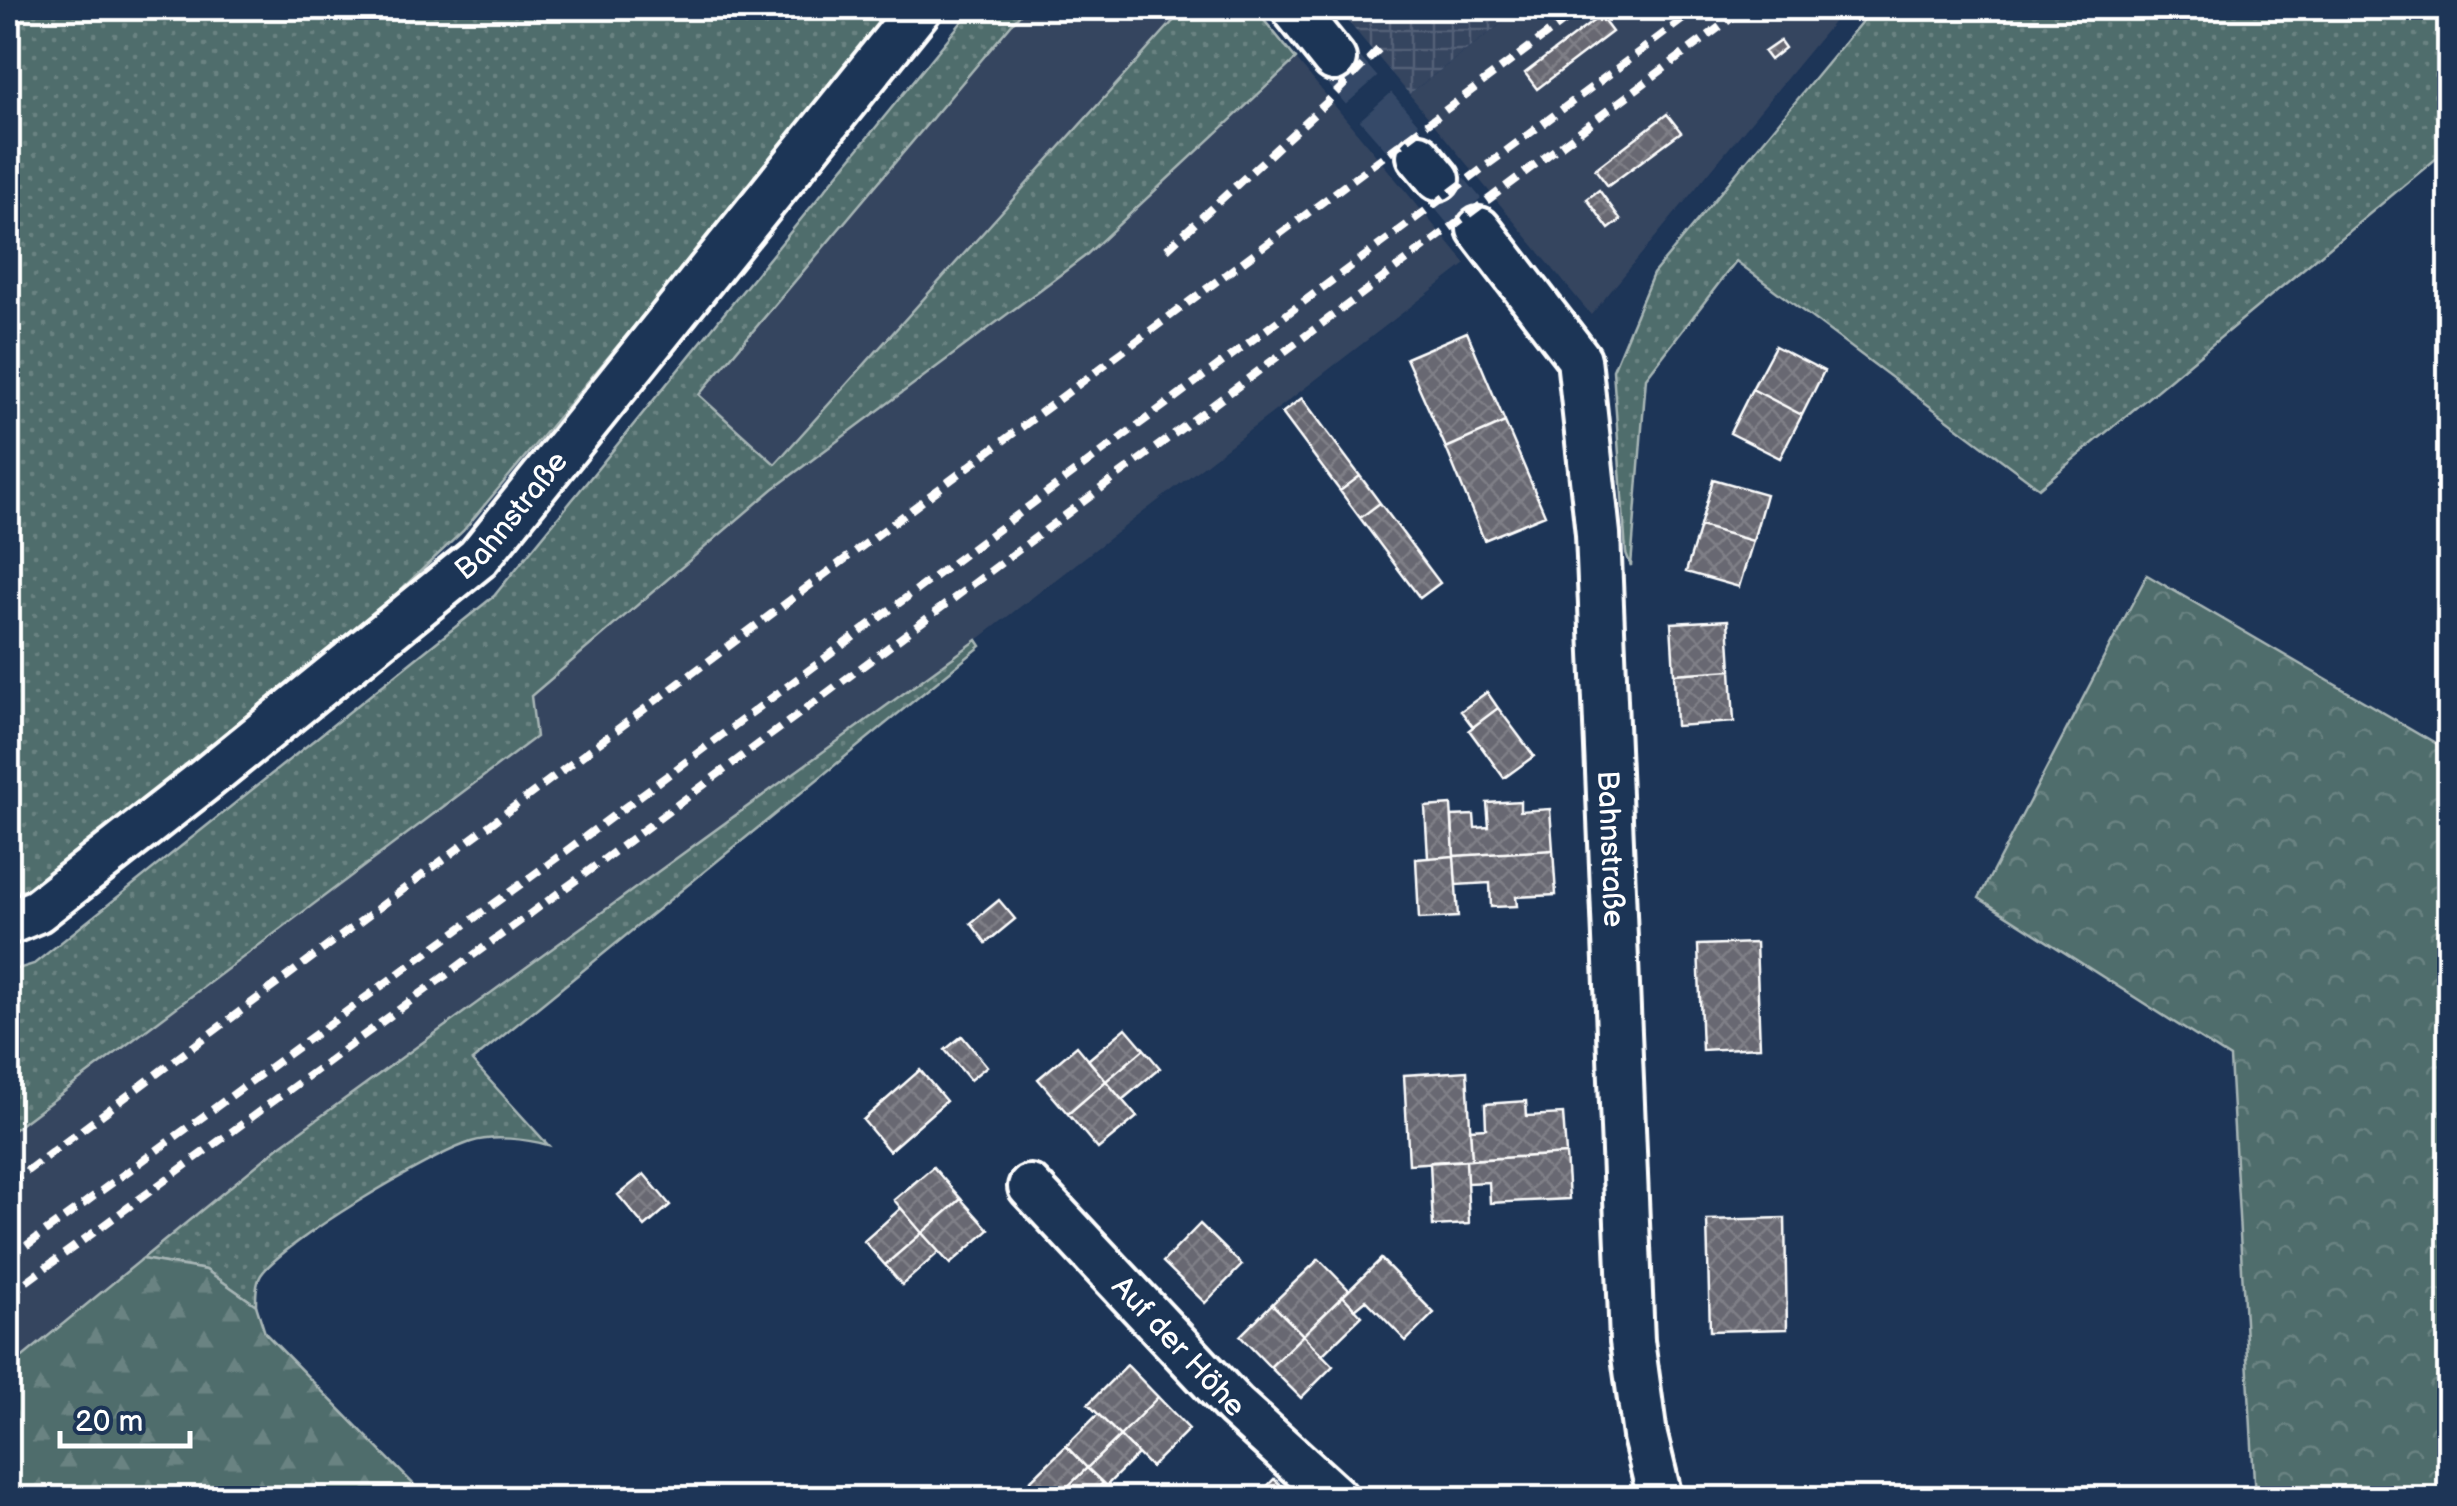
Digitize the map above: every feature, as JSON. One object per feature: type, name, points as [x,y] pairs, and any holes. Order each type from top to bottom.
[{"type":"street","name":"Bahnstraße","points":[[8,923],[37,911],[67,888],[478,558],[920,8]]},
{"type":"street","points":[[1293,8],[1334,58]]},
{"type":"street","name":"Bahnstraße","points":[[1479,229],[1578,359],[1598,534],[1632,1341],[1645,1436],[1660,1498]]},
{"type":"street","name":"Auf der Höhe","points":[[1030,1188],[1235,1406],[1336,1498]]},
{"type":"shaded area","points":[[1025,8],[1185,8],[776,464],[699,396]]},
{"type":"shaded area","points":[[1355,8],[1522,8],[1409,94],[1345,18]]},
{"type":"shaded area","points":[[1522,8],[1845,8],[1591,315],[1409,94]]},
{"type":"shaded area","points":[[1296,59],[1466,264],[977,640],[280,1146],[8,1369],[8,1134],[536,738],[531,696],[773,489],[1084,257]]},
{"type":"green space","points":[[8,8],[890,8],[712,233],[463,531],[390,600],[34,888],[8,893]]},
{"type":"green space","points":[[973,8],[1025,8],[699,395],[775,464],[1185,8],[1254,8],[1296,59],[1084,257],[773,489],[531,696],[536,737],[8,1134],[8,972],[34,964],[494,596]]},
{"type":"green space","points":[[1873,8],[2449,8],[2449,148],[2039,488],[1736,261],[1646,378],[1631,566],[1626,553],[1613,370],[1653,274]]},
{"type":"green space","points":[[2147,575],[2449,751],[2449,1498],[2255,1498],[2230,1058],[1979,898]]},
{"type":"green space","points":[[977,640],[981,646],[472,1061],[548,1145],[510,1139],[480,1140],[424,1164],[326,1222],[275,1260],[259,1278],[256,1305],[206,1270],[142,1259],[280,1146]]},
{"type":"green space","points":[[142,1259],[206,1270],[256,1305],[265,1333],[427,1498],[8,1498],[8,1369]]},
{"type":"building","points":[[1600,16],[1612,32],[1537,89],[1525,73]]},
{"type":"building","points":[[1780,41],[1785,48],[1770,60],[1764,52]]},
{"type":"building","points":[[1667,114],[1681,132],[1608,186],[1595,169]]},
{"type":"building","points":[[1599,190],[1621,220],[1609,229],[1587,199]]},
{"type":"building","points":[[1467,332],[1505,422],[1446,448],[1406,358]]},
{"type":"building","points":[[1775,346],[1824,371],[1802,415],[1752,389]]},
{"type":"building","points":[[1752,389],[1802,415],[1780,458],[1730,433]]},
{"type":"building","points":[[1302,398],[1360,476],[1340,491],[1282,413]]},
{"type":"building","points":[[1505,422],[1545,515],[1484,540],[1446,448]]},
{"type":"building","points":[[1360,476],[1380,503],[1360,518],[1340,491]]},
{"type":"building","points":[[1713,479],[1766,494],[1753,541],[1700,526]]},
{"type":"building","points":[[1380,503],[1440,583],[1420,598],[1360,518]]},
{"type":"building","points":[[1700,526],[1753,541],[1739,587],[1686,572]]},
{"type":"building","points":[[1728,620],[1731,670],[1674,674],[1671,623]]},
{"type":"building","points":[[1731,670],[1734,722],[1676,726],[1674,674]]},
{"type":"building","points":[[1487,692],[1498,708],[1473,727],[1461,711]]},
{"type":"building","points":[[1498,708],[1534,756],[1504,778],[1469,730]]},
{"type":"building","points":[[1520,801],[1520,811],[1550,809],[1553,850],[1454,856],[1452,816],[1474,815],[1475,828],[1489,827],[1487,803]]},
{"type":"building","points":[[1451,805],[1454,856],[1428,858],[1425,807]]},
{"type":"building","points":[[1553,850],[1556,895],[1516,897],[1517,906],[1491,907],[1490,883],[1456,885],[1454,856]]},
{"type":"building","points":[[1454,856],[1458,917],[1419,919],[1416,859]]},
{"type":"building","points":[[999,900],[1015,919],[986,943],[971,923]]},
{"type":"building","points":[[1756,943],[1760,1047],[1702,1050],[1698,945]]},
{"type":"building","points":[[1126,1028],[1144,1049],[1106,1081],[1088,1060]]},
{"type":"building","points":[[962,1036],[987,1066],[970,1080],[945,1050]]},
{"type":"building","points":[[1077,1046],[1106,1081],[1068,1114],[1038,1079]]},
{"type":"building","points":[[1144,1049],[1160,1068],[1122,1100],[1106,1081]]},
{"type":"building","points":[[920,1070],[946,1101],[889,1151],[863,1120]]},
{"type":"building","points":[[1467,1071],[1472,1160],[1409,1164],[1404,1075]]},
{"type":"building","points":[[1106,1081],[1137,1117],[1098,1149],[1068,1114]]},
{"type":"building","points":[[1526,1101],[1527,1116],[1563,1114],[1566,1154],[1472,1160],[1470,1129],[1486,1128],[1485,1104]]},
{"type":"building","points":[[1566,1154],[1569,1199],[1490,1203],[1489,1182],[1467,1183],[1466,1160]]},
{"type":"building","points":[[1466,1160],[1469,1224],[1433,1226],[1430,1162]]},
{"type":"building","points":[[933,1167],[961,1199],[922,1233],[894,1200]]},
{"type":"building","points":[[644,1174],[670,1205],[645,1227],[618,1195]]},
{"type":"building","points":[[961,1199],[989,1230],[950,1264],[922,1233]]},
{"type":"building","points":[[901,1208],[922,1233],[885,1265],[864,1241]]},
{"type":"building","points":[[1785,1218],[1787,1329],[1710,1331],[1707,1220]]},
{"type":"building","points":[[1200,1224],[1242,1265],[1205,1303],[1163,1262]]},
{"type":"building","points":[[922,1233],[939,1252],[902,1285],[885,1265]]},
{"type":"building","points":[[1319,1259],[1349,1290],[1303,1335],[1272,1304]]},
{"type":"building","points":[[1381,1259],[1434,1313],[1406,1341],[1366,1300],[1355,1309],[1343,1296]]},
{"type":"building","points":[[1343,1296],[1362,1316],[1322,1355],[1303,1335]]},
{"type":"building","points":[[1272,1304],[1303,1335],[1270,1367],[1240,1336]]},
{"type":"building","points":[[1303,1335],[1333,1366],[1301,1398],[1270,1367]]},
{"type":"building","points":[[1127,1365],[1158,1397],[1120,1436],[1088,1404]]},
{"type":"building","points":[[1158,1397],[1189,1429],[1151,1467],[1120,1436]]},
{"type":"building","points":[[1098,1414],[1120,1436],[1087,1468],[1066,1446]]},
{"type":"building","points":[[1120,1436],[1138,1454],[1106,1486],[1087,1468]]},
{"type":"building","points":[[1066,1446],[1087,1468],[1056,1498],[1037,1498],[1025,1486]]},
{"type":"building","points":[[1087,1468],[1103,1483],[1088,1498],[1056,1498]]},
{"type":"building","points":[[1274,1479],[1295,1498],[1256,1498]]},
{"type":"tunnel","points":[[1334,59],[1419,156]]},
{"type":"tunnel","points":[[1438,179],[1479,229]]},
{"type":"railway","points":[[8,1185],[1582,8]]},
{"type":"railway","points":[[8,1259],[562,854],[1698,8]]},
{"type":"railway","points":[[8,1295],[579,878],[1745,8]]},
{"type":"railway","points":[[1167,249],[1380,48]]}]
